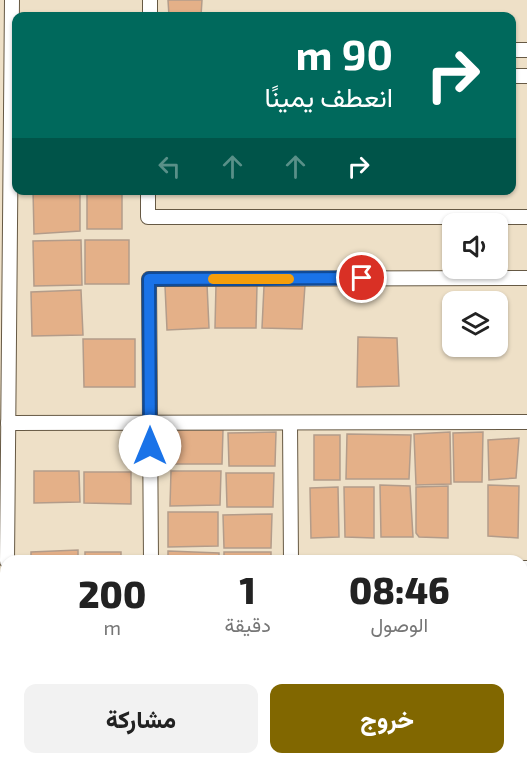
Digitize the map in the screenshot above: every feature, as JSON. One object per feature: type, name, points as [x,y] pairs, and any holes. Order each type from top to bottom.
[{"type":"street","points":[[7,555],[12,192]]},
{"type":"street","points":[[148,195],[148,217],[527,217]]},
{"type":"street","points":[[151,555],[149,279],[527,278]]},
{"type":"street","points":[[8,423],[527,422]]},
{"type":"street","points":[[290,423],[291,555]]},
{"type":"building","points":[[168,0],[202,0],[201,12],[169,12]]},
{"type":"building","points":[[33,195],[80,195],[80,231],[34,234]]},
{"type":"building","points":[[87,195],[122,195],[122,229],[87,229]]},
{"type":"building","points":[[81,240],[82,285],[34,286],[33,241]]},
{"type":"building","points":[[85,240],[129,240],[129,284],[85,284]]},
{"type":"building","points":[[207,284],[209,328],[167,330],[165,286]]},
{"type":"building","points":[[216,284],[257,285],[256,328],[215,328]]},
{"type":"building","points":[[305,285],[302,329],[262,328],[264,286]]},
{"type":"building","points":[[81,290],[83,335],[32,336],[31,292]]},
{"type":"building","points":[[358,337],[397,338],[399,386],[357,387]]},
{"type":"building","points":[[83,339],[135,339],[135,387],[84,387]]},
{"type":"building","points":[[173,430],[223,430],[222,464],[172,464]]},
{"type":"building","points":[[276,432],[275,466],[229,466],[228,433]]},
{"type":"building","points":[[450,432],[451,484],[416,485],[414,434]]},
{"type":"building","points":[[483,432],[482,482],[454,482],[453,433]]},
{"type":"building","points":[[347,434],[411,435],[409,479],[346,479]]},
{"type":"building","points":[[314,435],[340,435],[340,480],[314,480]]},
{"type":"building","points":[[519,438],[516,478],[489,480],[488,440]]},
{"type":"building","points":[[34,471],[79,471],[80,502],[34,503]]},
{"type":"building","points":[[171,471],[221,471],[220,505],[170,506]]},
{"type":"building","points":[[84,472],[131,472],[131,504],[84,503]]},
{"type":"building","points":[[226,473],[274,473],[273,507],[227,507]]},
{"type":"building","points":[[380,485],[410,486],[413,537],[381,537]]},
{"type":"building","points":[[488,485],[519,486],[518,538],[488,536]]},
{"type":"building","points":[[448,486],[448,538],[419,537],[416,533],[416,487]]},
{"type":"building","points":[[338,487],[339,537],[311,538],[310,488]]},
{"type":"building","points":[[344,487],[374,487],[374,538],[345,537]]},
{"type":"building","points":[[168,512],[218,512],[218,546],[168,547]]},
{"type":"building","points":[[272,514],[271,548],[224,548],[223,515]]},
{"type":"building","points":[[78,550],[78,555],[31,555],[31,552]]},
{"type":"building","points":[[168,551],[219,553],[219,555],[168,555]]},
{"type":"building","points":[[85,552],[121,552],[121,555],[85,555]]},
{"type":"building","points":[[224,552],[271,552],[271,555],[224,555]]},
{"type":"slow traffic","points":[[213,279],[289,279]]},
{"type":"route","points":[[150,446],[149,279],[362,278]]}]
